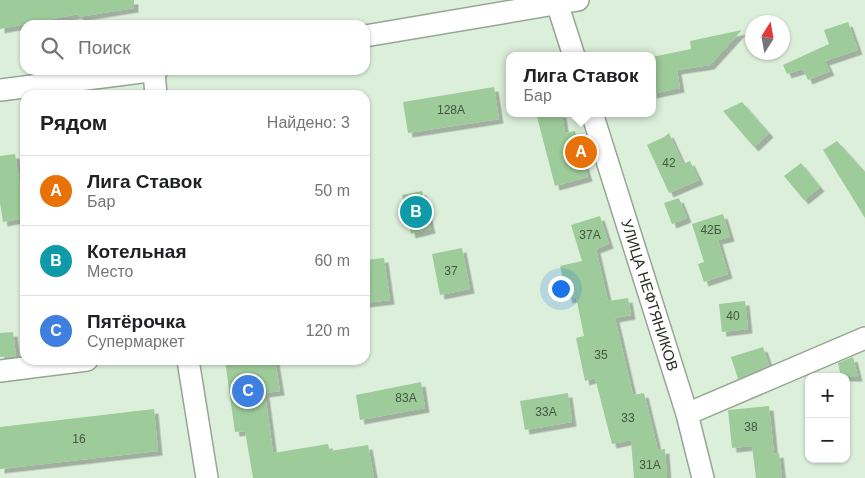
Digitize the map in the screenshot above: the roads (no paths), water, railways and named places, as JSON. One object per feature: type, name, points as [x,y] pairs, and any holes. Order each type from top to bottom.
[{"type":"street","points":[[370,35],[578,0]]},
{"type":"street","points":[[557,3],[573,52]]},
{"type":"street","points":[[0,90],[116,75]]},
{"type":"street","points":[[155,75],[156,90]]},
{"type":"street","name":"УЛИЦА НЕФТЯНИКОВ","points":[[593,117],[687,414],[703,478]]},
{"type":"street","points":[[687,414],[865,338]]},
{"type":"street","points":[[0,371],[47,365]]},
{"type":"street","points":[[189,365],[207,478]]},
{"type":"place","name":"Лига Ставок","points":[[581,152]]},
{"type":"place","name":"Котельная","points":[[416,212]]},
{"type":"place","name":"Пятёрочка","points":[[248,391]]}]
